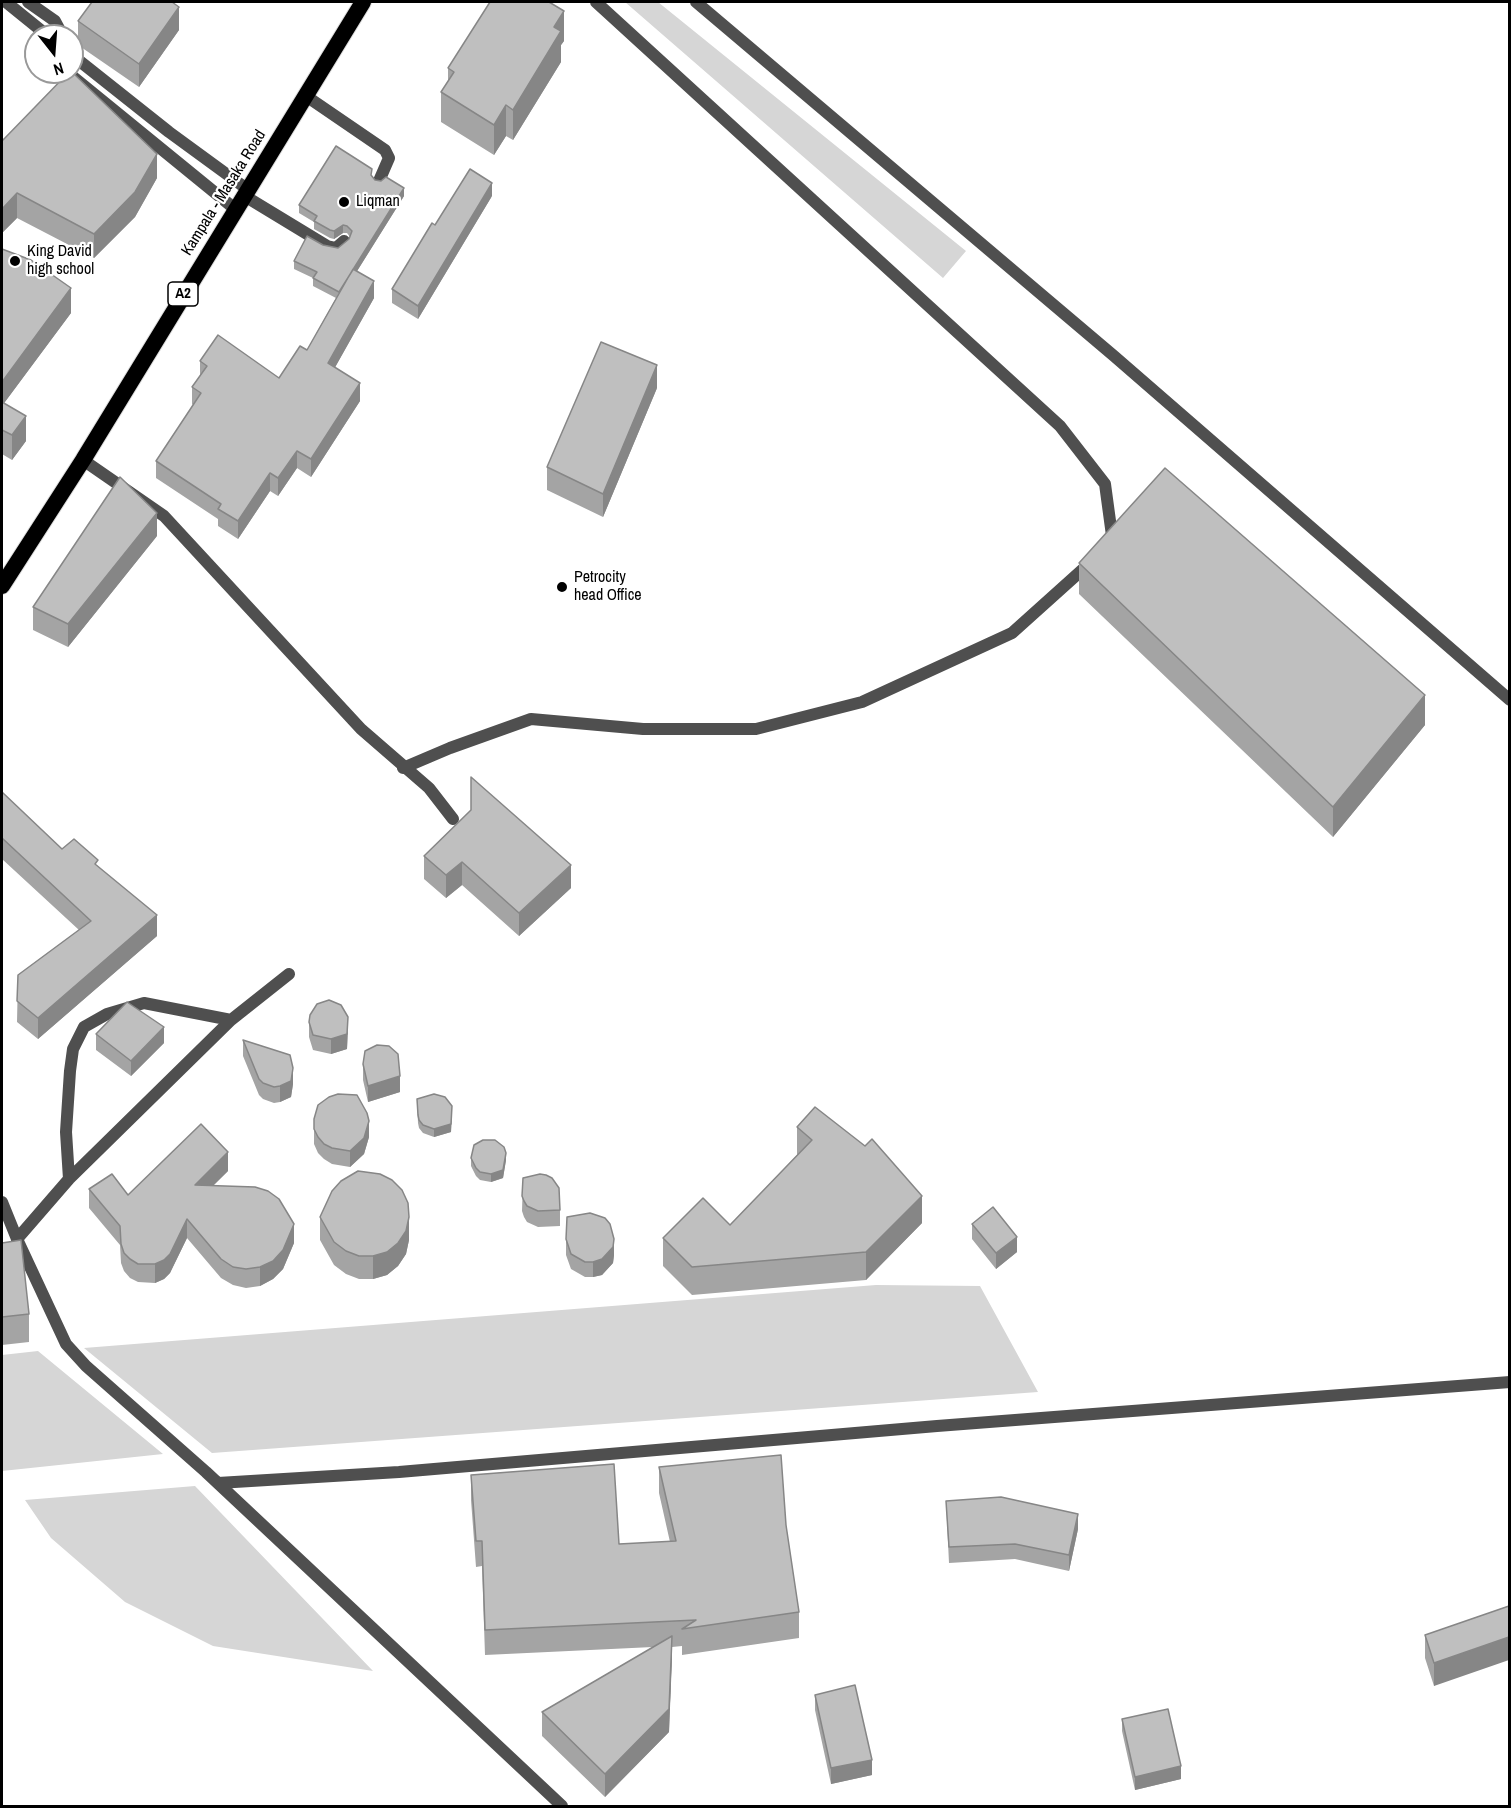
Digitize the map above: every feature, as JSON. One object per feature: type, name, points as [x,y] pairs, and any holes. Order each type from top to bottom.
[{"type":"highway","name":"Kampala - Masaka Road","points":[[2,586],[83,460],[363,2]]},
{"type":"street","points":[[6,2],[33,24]]},
{"type":"street","points":[[28,2],[57,24]]},
{"type":"street","points":[[403,768],[450,748],[531,719],[644,729],[756,729],[862,702],[1012,633],[1113,543],[1105,484],[1060,426],[596,2]]},
{"type":"street","points":[[696,2],[1114,356],[1509,700]]},
{"type":"street","points":[[84,65],[169,132],[242,198]]},
{"type":"street","points":[[84,84],[242,198],[327,246],[336,248],[344,241]]},
{"type":"street","points":[[306,96],[385,150],[389,158],[379,181]]},
{"type":"street","points":[[83,460],[164,516],[361,729],[403,768],[429,788],[453,819]]},
{"type":"street","points":[[17,1239],[69,1179],[231,1020],[289,974]]},
{"type":"street","points":[[69,1179],[66,1132],[70,1071],[73,1049],[84,1027],[107,1014],[144,1003],[231,1020]]},
{"type":"street","points":[[2,1202],[66,1344],[86,1366],[218,1483],[562,1806]]},
{"type":"street","points":[[218,1483],[399,1472],[901,1429],[1509,1382]]},
{"type":"shaded area","points":[[625,2],[658,2],[966,251],[943,278]]},
{"type":"shaded area","points":[[876,1285],[980,1286],[1038,1392],[212,1453],[84,1348]]},
{"type":"shaded area","points":[[38,1351],[163,1454],[2,1471],[2,1355]]},
{"type":"shaded area","points":[[195,1486],[373,1671],[213,1646],[125,1602],[51,1538],[25,1500]]},
{"type":"building","points":[[92,2],[172,2],[179,7],[139,64],[78,21]]},
{"type":"building","points":[[490,2],[549,2],[564,11],[554,27],[561,31],[513,110],[506,105],[494,125],[441,92],[454,72],[448,68]]},
{"type":"building","points":[[57,84],[84,84],[157,154],[135,192],[94,234],[17,193],[2,209],[2,138],[3,140]]},
{"type":"building","points":[[336,146],[372,169],[371,175],[375,180],[381,181],[386,177],[404,188],[339,292],[313,278],[317,272],[294,261],[307,236],[323,245],[338,248],[349,239],[352,231],[343,225],[334,231],[330,230],[314,221],[317,216],[299,205]]},
{"type":"building","points":[[470,169],[492,183],[418,306],[392,289],[432,223],[435,225]]},
{"type":"building","points":[[2,249],[31,260],[71,288],[2,382]]},
{"type":"building","points":[[353,269],[374,281],[328,363],[360,383],[311,459],[297,451],[278,478],[270,473],[238,521],[218,509],[221,504],[156,461],[201,393],[192,387],[207,366],[200,361],[218,335],[279,378],[300,346],[307,350]]},
{"type":"building","points":[[601,342],[657,365],[603,494],[547,467]]},
{"type":"building","points":[[2,402],[26,416],[12,435],[2,430]]},
{"type":"building","points":[[1165,468],[1425,695],[1333,807],[1079,563]]},
{"type":"building","points":[[120,477],[157,513],[68,624],[33,607]]},
{"type":"building","points":[[471,777],[571,865],[519,913],[462,862],[446,875],[424,856],[471,810]]},
{"type":"building","points":[[2,792],[62,849],[74,839],[98,860],[95,864],[157,915],[38,1018],[17,1001],[18,975],[91,921],[2,838]]},
{"type":"building","points":[[329,1000],[341,1005],[348,1017],[347,1034],[331,1039],[313,1035],[309,1022],[310,1015],[317,1004]]},
{"type":"building","points":[[127,1002],[164,1027],[131,1061],[96,1034]]},
{"type":"building","points":[[243,1040],[290,1055],[293,1068],[291,1081],[274,1087],[263,1083],[259,1079]]},
{"type":"building","points":[[377,1045],[389,1046],[398,1054],[400,1076],[368,1086],[363,1064],[365,1051]]},
{"type":"building","points":[[338,1094],[357,1095],[369,1121],[364,1138],[350,1151],[324,1144],[314,1129],[318,1105]]},
{"type":"building","points":[[434,1094],[445,1097],[452,1106],[451,1124],[434,1129],[423,1125],[419,1120],[417,1099]]},
{"type":"building","points":[[815,1107],[865,1146],[872,1139],[922,1196],[866,1252],[692,1267],[663,1238],[703,1198],[730,1225],[812,1140],[797,1127]]},
{"type":"building","points":[[201,1124],[228,1152],[195,1185],[255,1187],[268,1191],[279,1199],[294,1224],[283,1250],[273,1261],[260,1267],[246,1269],[233,1267],[221,1259],[187,1219],[170,1254],[164,1260],[155,1264],[138,1264],[124,1253],[120,1226],[89,1189],[112,1174],[128,1195]]},
{"type":"building","points":[[483,1140],[495,1140],[504,1147],[506,1153],[503,1170],[491,1174],[480,1172],[476,1168],[471,1158],[474,1145]]},
{"type":"building","points":[[358,1171],[380,1174],[392,1180],[402,1190],[408,1203],[409,1217],[406,1231],[398,1243],[387,1252],[373,1256],[359,1256],[346,1251],[334,1242],[320,1217],[332,1191],[341,1181]]},
{"type":"building","points":[[540,1174],[552,1178],[559,1188],[560,1210],[538,1211],[527,1206],[524,1201],[523,1178]]},
{"type":"building","points":[[993,1207],[1017,1237],[996,1253],[972,1224]]},
{"type":"building","points":[[590,1213],[605,1218],[610,1224],[614,1239],[613,1247],[602,1259],[585,1262],[571,1254],[566,1239],[567,1217]]},
{"type":"building","points":[[21,1240],[29,1314],[2,1317],[2,1243]]},
{"type":"building","points":[[781,1455],[786,1525],[799,1612],[682,1629],[696,1620],[485,1630],[482,1541],[476,1541],[471,1475],[614,1464],[619,1544],[676,1541],[659,1467]]},
{"type":"building","points":[[1001,1497],[1078,1514],[1069,1555],[1015,1544],[949,1547],[946,1501]]},
{"type":"building","points":[[1509,1606],[1509,1637],[1434,1663],[1425,1635]]},
{"type":"building","points":[[672,1636],[669,1709],[605,1774],[542,1712]]},
{"type":"building","points":[[855,1685],[872,1760],[831,1768],[815,1695]]},
{"type":"building","points":[[1168,1709],[1181,1766],[1135,1777],[1122,1719]]},
{"type":"place","name":"Liqman","points":[[344,202]]},
{"type":"place","name":"King David high school","points":[[15,261]]},
{"type":"place","name":"Petrocity head Office","points":[[562,587]]}]
